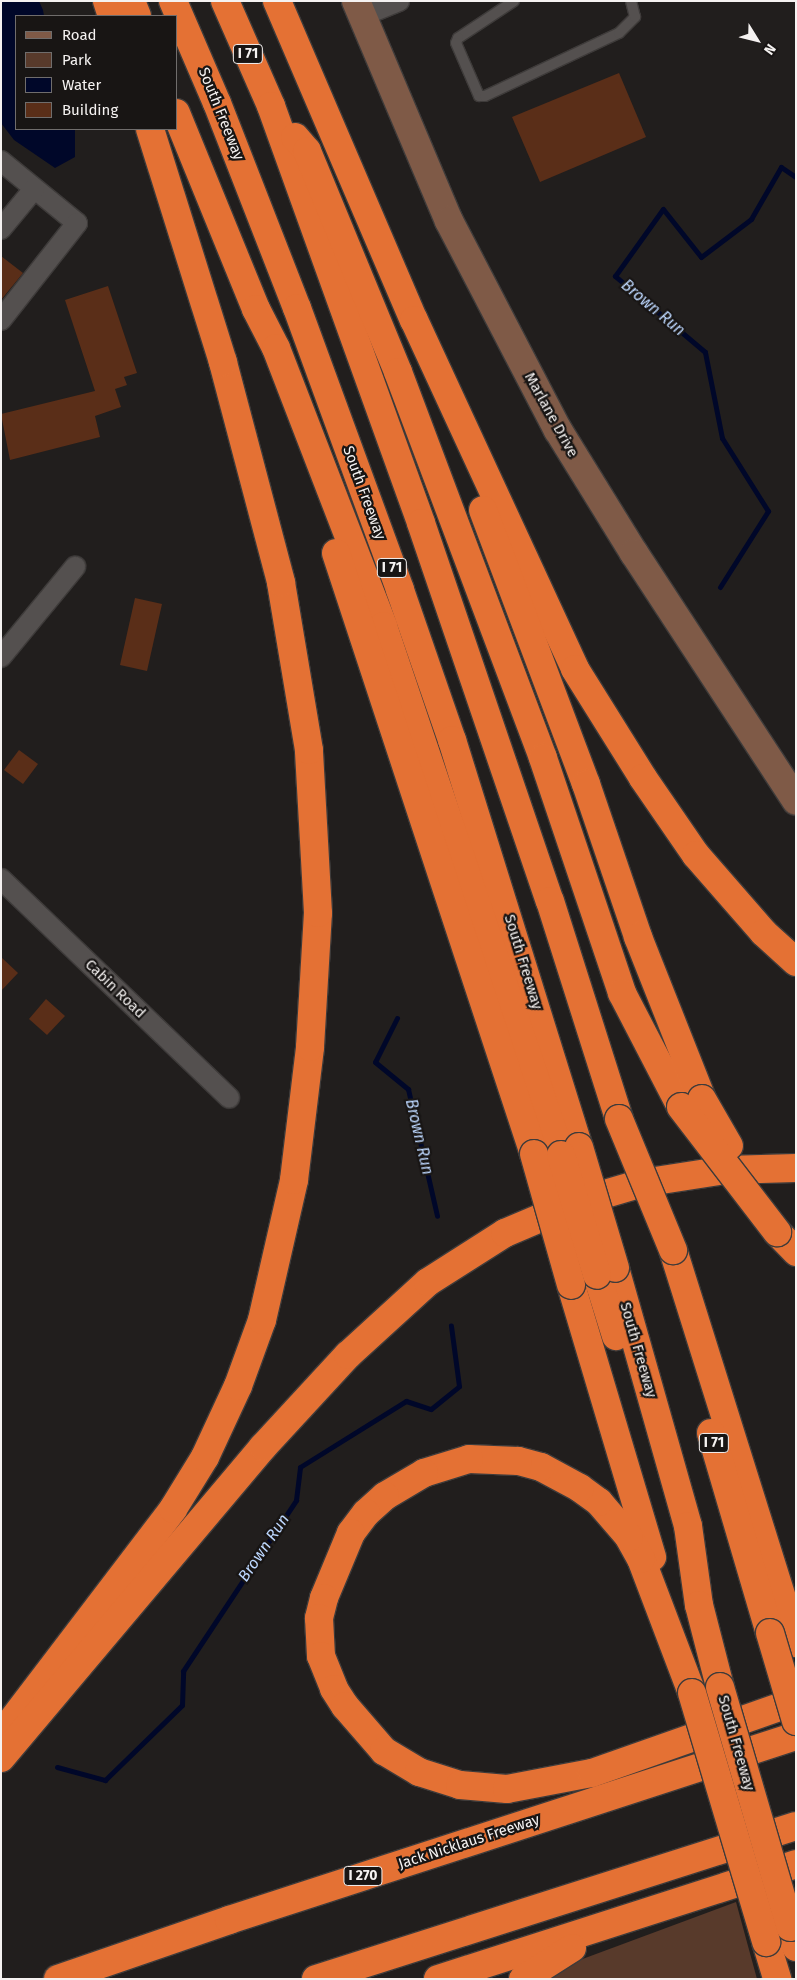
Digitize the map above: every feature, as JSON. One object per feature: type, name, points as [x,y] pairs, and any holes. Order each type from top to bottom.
[{"type":"highway","points":[[107,1],[112,15]]},
{"type":"highway","points":[[131,1],[137,15]]},
{"type":"highway","name":"South Freeway","points":[[173,1],[290,291],[400,590],[458,758],[570,1151],[606,1271],[688,1526],[699,1606],[720,1687],[793,1937]]},
{"type":"highway","name":"I 71","points":[[225,1],[271,106],[427,542],[550,901],[619,1119],[666,1251],[785,1634],[796,1721]]},
{"type":"highway","points":[[277,1],[414,320],[574,669],[642,778],[696,855],[764,933],[796,962]]},
{"type":"highway","points":[[271,106],[306,151],[398,372],[543,758],[622,993],[777,1232],[796,1252]]},
{"type":"highway","points":[[178,118],[256,309],[276,348],[383,626],[570,1151]]},
{"type":"highway","points":[[1,1735],[172,1509],[205,1457],[238,1386],[262,1320],[294,1180],[310,1047],[318,913],[309,750],[281,582],[223,362],[150,130]]},
{"type":"highway","points":[[256,309],[260,331],[409,767],[534,1154],[571,1285],[766,1942],[775,1979]]},
{"type":"highway","points":[[414,320],[586,784],[692,1103]]},
{"type":"highway","points":[[1,1758],[263,1447],[348,1355],[428,1282],[505,1233],[578,1202],[642,1183],[726,1170],[796,1168]]},
{"type":"highway","points":[[692,1693],[641,1560],[629,1538],[599,1502],[580,1488],[541,1467],[525,1463],[469,1459],[424,1473],[385,1496],[366,1513],[351,1533],[324,1598],[319,1618],[321,1656],[334,1689],[356,1722],[384,1751],[419,1772],[460,1785],[507,1789],[592,1773],[796,1701]]},
{"type":"highway","name":"Jack Nicklaus Freeway","points":[[58,1979],[229,1920],[796,1736]]},
{"type":"highway","points":[[316,1979],[796,1826]]},
{"type":"highway","points":[[438,1979],[796,1864]]},
{"type":"highway","points":[[523,1979],[563,1952],[668,1906]]},
{"type":"street","points":[[359,9],[399,1]]},
{"type":"street","name":"Marlane Drive","points":[[359,9],[453,229],[558,430],[634,553],[796,801]]},
{"type":"street","points":[[1,161],[77,223],[1,320]]},
{"type":"street","points":[[1,229],[34,189]]},
{"type":"street","points":[[4,649],[75,567]]},
{"type":"street","name":"Cabin Road","points":[[1,879],[229,1098]]},
{"type":"lane","points":[[514,1],[458,38],[456,43],[480,96],[485,96],[619,33],[636,17],[631,1]]},
{"type":"green space","points":[[736,1902],[757,1979],[540,1979],[561,1967]]},
{"type":"water","points":[[1,1],[39,1],[44,15],[15,15],[15,130],[75,130],[75,157],[55,168],[14,140],[1,123]]},
{"type":"building","points":[[619,73],[646,137],[540,182],[512,117]]},
{"type":"building","points":[[1,256],[23,273],[1,300]]},
{"type":"building","points":[[108,286],[137,373],[124,377],[127,385],[115,389],[121,407],[95,416],[100,437],[10,460],[1,414],[95,391],[65,300]]},
{"type":"building","points":[[135,598],[162,604],[147,671],[120,665]]},
{"type":"building","points":[[19,750],[38,764],[23,784],[4,770]]},
{"type":"building","points":[[1,957],[18,973],[1,991]]},
{"type":"building","points":[[46,999],[65,1016],[47,1035],[29,1019]]},
{"type":"waterway","name":"Brown Run","points":[[720,587],[768,511],[722,438],[705,352],[615,276],[663,209],[701,257],[751,219],[781,167],[796,177]]},
{"type":"waterway","name":"Brown Run","points":[[397,1018],[375,1062],[408,1089],[437,1216]]},
{"type":"waterway","name":"Brown Run","points":[[57,1767],[105,1780],[182,1705],[183,1671],[296,1500],[300,1467],[406,1401],[431,1409],[459,1386],[451,1326]]}]
